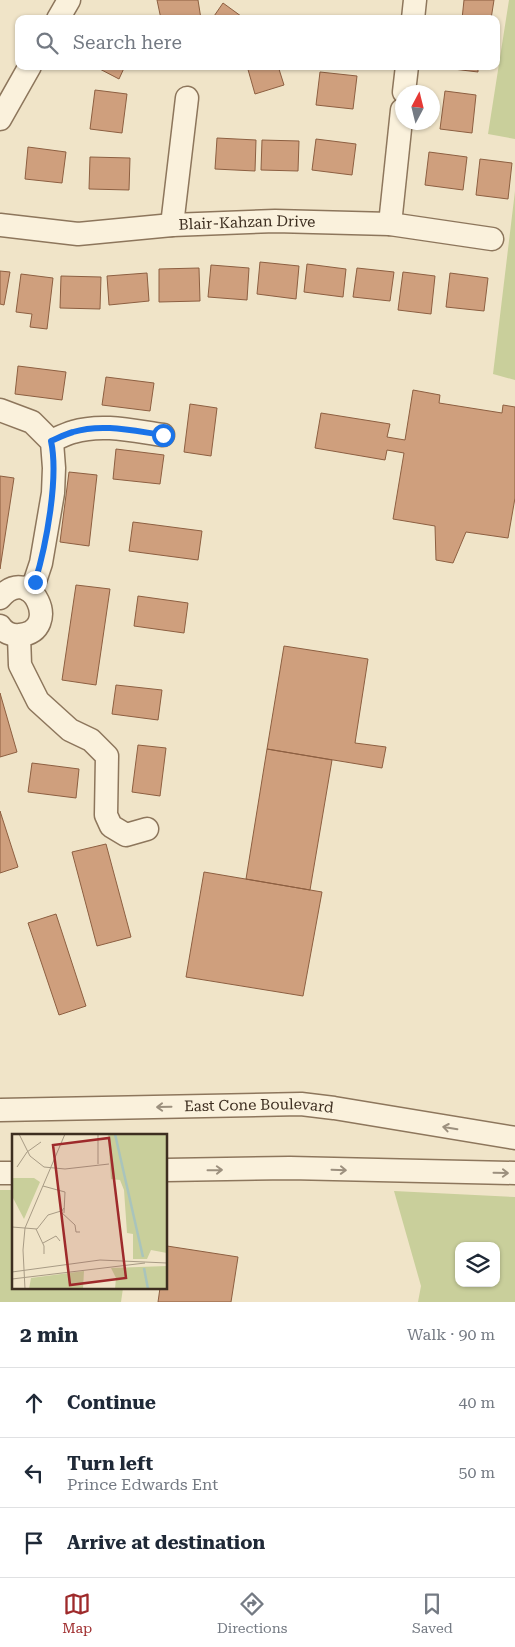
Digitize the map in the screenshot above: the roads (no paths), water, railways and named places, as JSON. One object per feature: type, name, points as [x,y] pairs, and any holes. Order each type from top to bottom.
[{"type":"street","points":[[60,15],[68,0]]},
{"type":"street","points":[[413,15],[415,0]]},
{"type":"street","points":[[0,119],[28,70]]},
{"type":"street","points":[[405,85],[407,70]]},
{"type":"street","points":[[172,225],[187,98]]},
{"type":"street","points":[[390,224],[400,130]]},
{"type":"street","name":"Blair-Kahzan Drive","points":[[0,225],[78,234],[172,225],[275,221],[390,224],[492,239]]},
{"type":"street","points":[[0,410],[32,422],[51,441],[54,468],[53,493],[40,563],[35,582],[28,590]]},
{"type":"street","points":[[51,441],[73,432],[93,428],[117,428],[163,435]]},
{"type":"street","points":[[0,598],[5,592],[14,588],[23,588],[37,597],[41,606],[41,616],[36,627],[27,634],[9,631],[20,665],[38,701],[70,730],[91,740],[107,756],[106,815],[111,826],[126,835],[147,830]]},
{"type":"street","name":"East Cone Boulevard","points":[[0,1110],[301,1104],[515,1138]]},
{"type":"street","points":[[168,1170],[290,1168],[515,1174]]}]
